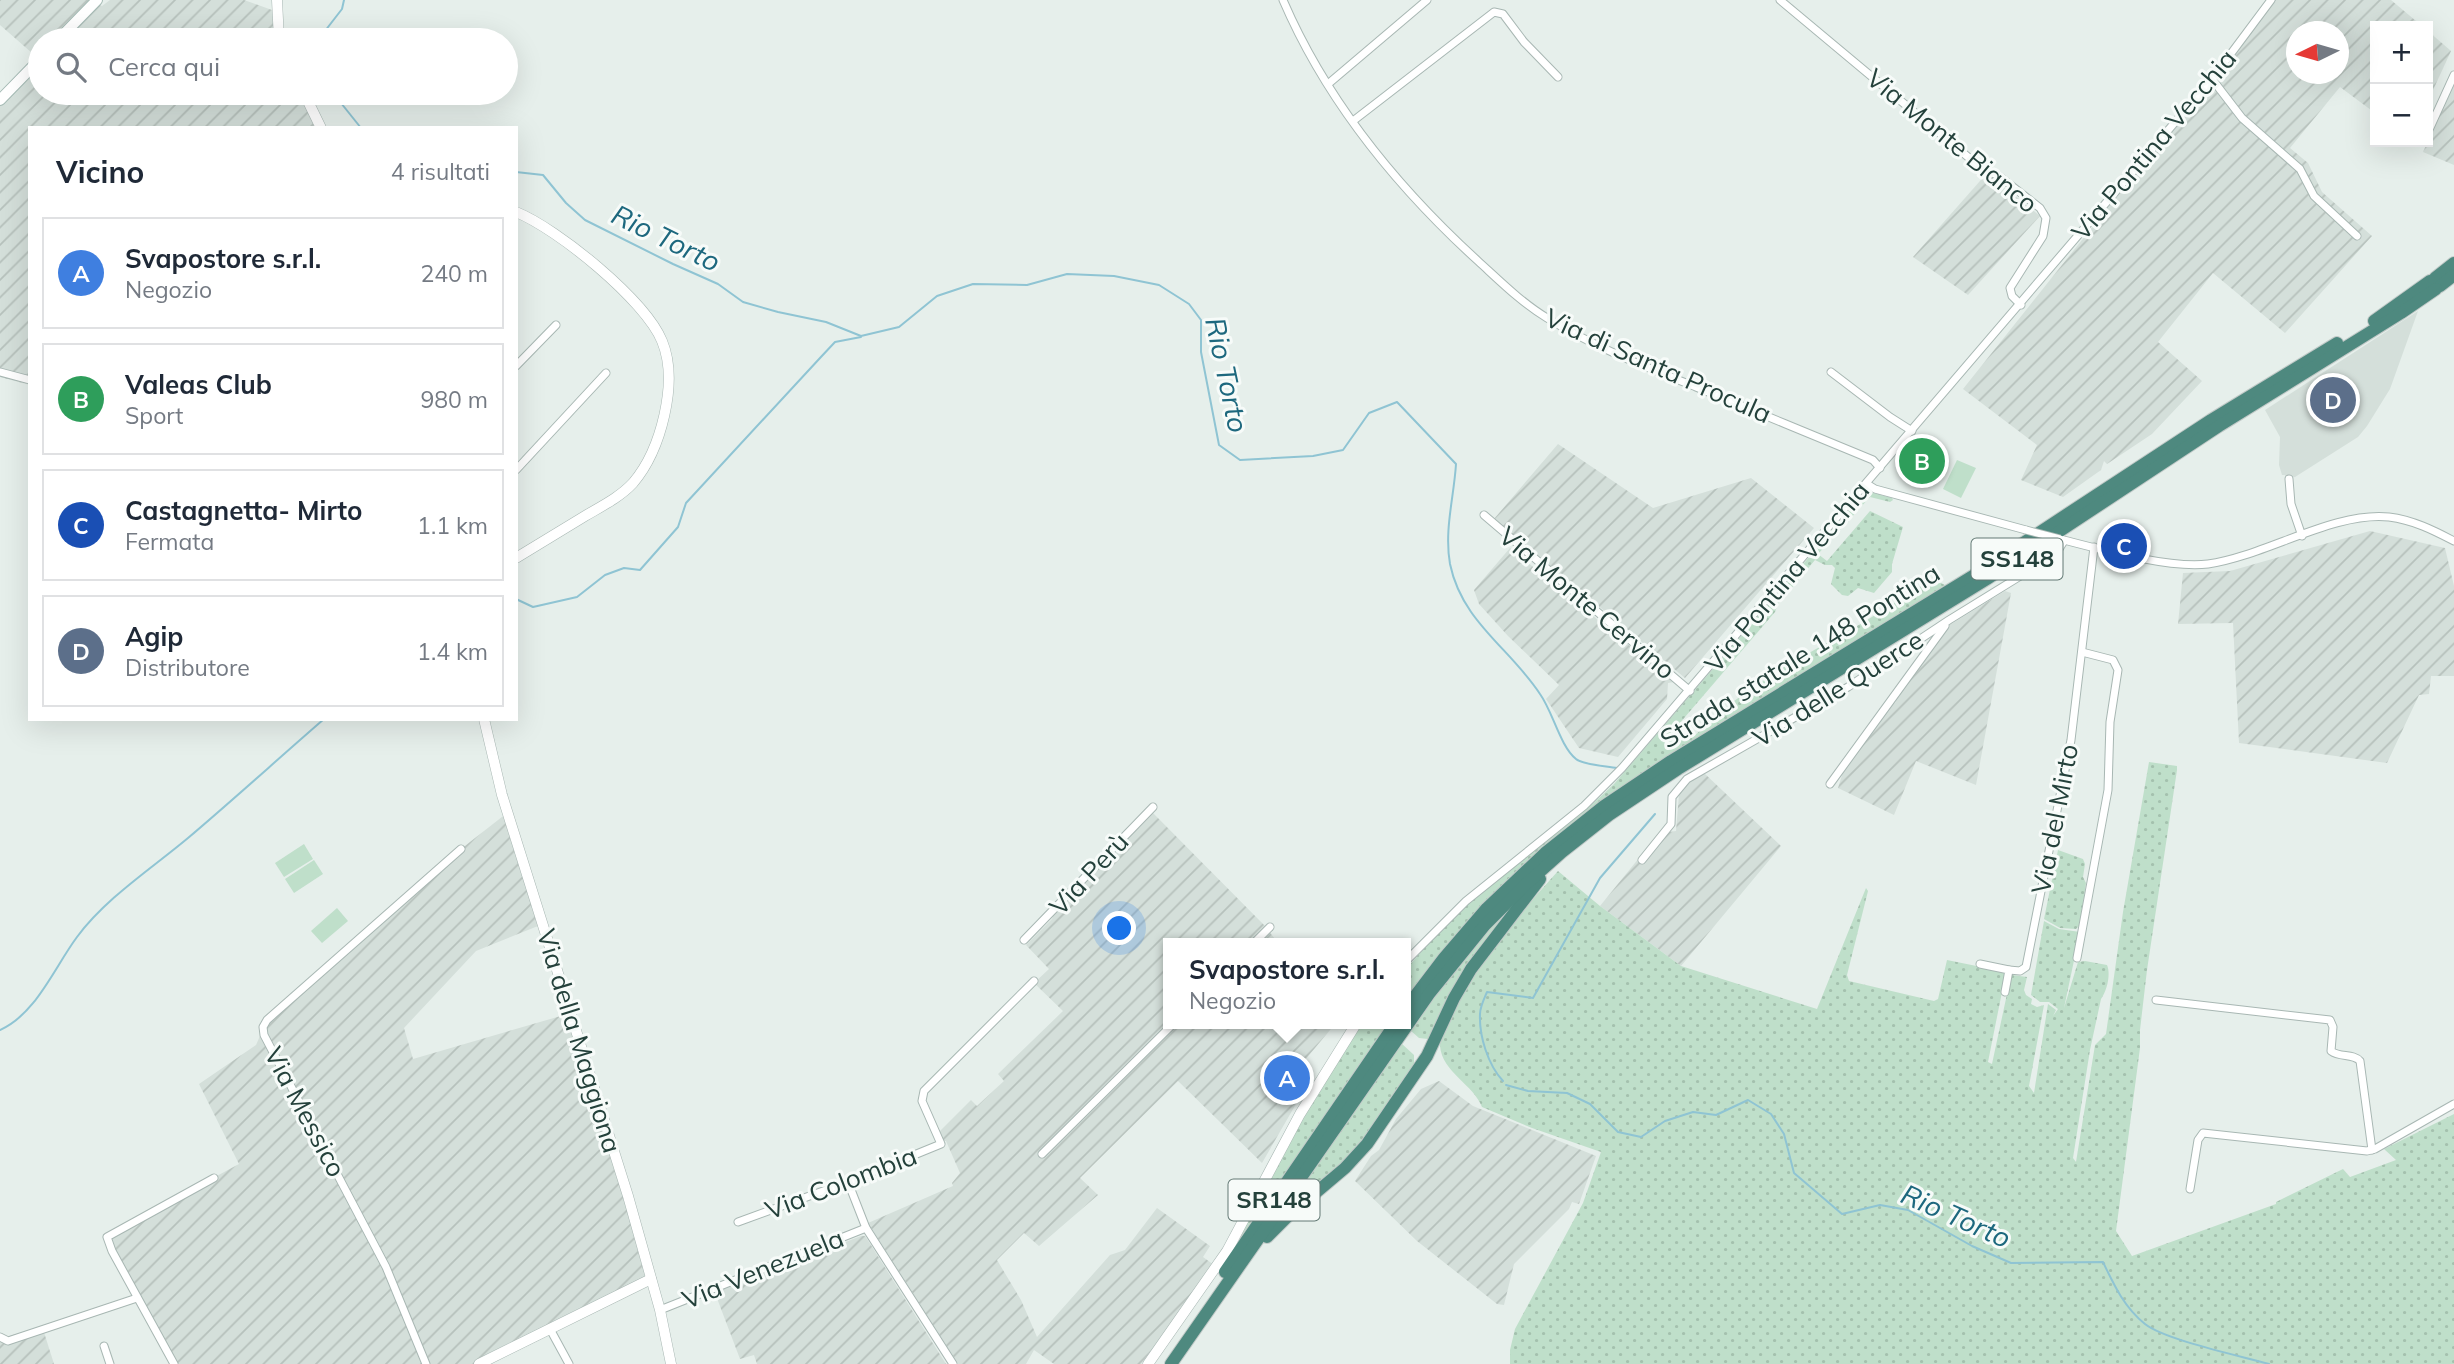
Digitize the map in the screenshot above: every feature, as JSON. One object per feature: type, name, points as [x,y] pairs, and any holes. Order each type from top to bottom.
[{"type":"highway","points":[[2435,284],[2454,263]]},
{"type":"highway","points":[[2435,284],[2454,275]]},
{"type":"highway","name":"Strada statale 148 Pontina","points":[[1481,922],[1630,795],[1987,579],[2435,284]]},
{"type":"highway","name":"Strada statale 148 Pontina","points":[[1481,922],[1545,853],[1604,806],[1630,795]]},
{"type":"highway","points":[[1235,1274],[1280,1223],[1338,1175],[1363,1149],[1427,1056],[1467,974],[1562,852]]},
{"type":"highway","points":[[1411,1002],[1481,922]]},
{"type":"highway","name":"SR148","points":[[1411,1014],[1451,965],[1481,922]]},
{"type":"highway","name":"SR148","points":[[1171,1364],[1235,1274],[1390,1039],[1393,1029]]},
{"type":"highway","name":"SR148","points":[[1161,1364],[1398,1029]]},
{"type":"highway","points":[[1179,1364],[1199,1324]]},
{"type":"main road","points":[[70,28],[97,0]]},
{"type":"main road","points":[[0,100],[28,71]]},
{"type":"street","points":[[276,0],[278,28]]},
{"type":"street","name":"Via di Santa Procula","points":[[1283,0],[1310,56],[1353,121],[1396,177],[1431,216],[1496,278],[1542,315],[1620,355],[1873,460],[1880,467]]},
{"type":"street","points":[[1328,84],[1427,0]]},
{"type":"street","name":"Via Monte Bianco","points":[[1781,0],[1980,167],[1999,176],[2042,211],[2046,225],[2043,236],[2010,288],[2011,295],[2021,305]]},
{"type":"street","name":"Via Pontina Vecchia","points":[[1411,956],[1474,893],[1599,792],[1690,691],[2212,79],[2271,0]]},
{"type":"street","points":[[1353,121],[1487,15],[1496,12],[1504,16],[1524,42],[1558,77]]},
{"type":"street","points":[[2433,121],[2454,75]]},
{"type":"street","points":[[2212,79],[2242,118],[2300,169],[2314,196],[2357,236]]},
{"type":"street","points":[[310,105],[320,126]]},
{"type":"street","points":[[518,213],[574,247],[643,311],[664,345],[668,371],[667,398],[659,432],[635,480],[616,498],[518,557]]},
{"type":"street","points":[[518,364],[556,325]]},
{"type":"street","points":[[0,372],[28,379]]},
{"type":"street","points":[[1830,372],[1912,430]]},
{"type":"street","points":[[518,468],[606,373]]},
{"type":"street","points":[[2288,479],[2291,504],[2302,536]]},
{"type":"street","points":[[1867,484],[1875,489],[2062,540],[2171,563],[2198,565],[2238,557],[2352,519],[2380,516],[2415,523],[2454,541]]},
{"type":"street","name":"Via Monte Cervino","points":[[1484,515],[1690,691]]},
{"type":"street","name":"Via delle Querce","points":[[1642,860],[1671,824],[1672,797],[1687,779],[1848,687],[2056,554],[2062,540]]},
{"type":"street","name":"Via del Mirto","points":[[2009,970],[2020,971],[2026,967],[2067,759],[2094,547]]},
{"type":"street","points":[[1830,784],[1949,620]]},
{"type":"street","name":"Via del Mirto","points":[[2077,958],[2107,796],[2110,722],[2118,670],[2113,660],[2082,652]]},
{"type":"street","name":"Via della Maggiona","points":[[484,721],[500,789],[628,1196],[660,1310],[671,1364]]},
{"type":"street","name":"Via Perù","points":[[1024,940],[1153,807]]},
{"type":"street","name":"Via Messico","points":[[426,1364],[386,1267],[262,1029],[267,1020],[461,849]]},
{"type":"street","points":[[1259,938],[1270,927]]},
{"type":"street","points":[[1980,964],[2009,970],[2005,992]]},
{"type":"street","name":"Via Colombia","points":[[738,1222],[848,1182],[941,1144],[922,1101],[924,1091],[1034,981]]},
{"type":"street","points":[[2156,1000],[2330,1020],[2333,1027],[2332,1051],[2356,1057],[2360,1061],[2372,1150]]},
{"type":"street","points":[[1042,1154],[1168,1029]]},
{"type":"street","points":[[1148,1364],[1227,1251],[1300,1114],[1353,1029]]},
{"type":"street","points":[[2190,1189],[2198,1139],[2204,1132],[2365,1151],[2372,1150],[2454,1104]]},
{"type":"street","points":[[174,1364],[106,1239],[107,1236],[214,1178]]},
{"type":"street","name":"Via Venezuela","points":[[848,1182],[866,1228],[953,1364]]},
{"type":"street","name":"Via Venezuela","points":[[660,1310],[866,1228]]},
{"type":"street","points":[[486,1362],[651,1279]]},
{"type":"street","points":[[0,1337],[8,1341],[137,1297]]},
{"type":"street","points":[[550,1329],[569,1364]]},
{"type":"street","points":[[104,1346],[110,1364]]},
{"type":"shaded area","points":[[0,0],[88,0],[102,6],[110,0],[244,0],[272,10],[274,28],[28,28],[28,50],[0,25]]},
{"type":"shaded area","points":[[2274,0],[2391,0],[2416,21],[2370,21],[2370,109],[2340,87],[2290,148],[2308,163],[2322,192],[2372,236],[2285,333],[2213,273],[2158,342],[2202,381],[2152,434],[2107,464],[2104,461],[2101,470],[2063,497],[2021,480],[2037,445],[1963,389],[2125,186],[2219,78]]},
{"type":"shaded area","points":[[2433,35],[2451,51],[2433,90]]},
{"type":"shaded area","points":[[28,75],[28,105],[305,105],[315,126],[28,126],[28,384],[0,377],[0,106]]},
{"type":"shaded area","points":[[2454,83],[2454,165],[2423,152],[2425,147],[2433,147],[2433,130]]},
{"type":"shaded area","points":[[1987,173],[2040,216],[1968,295],[1913,257]]},
{"type":"shaded area","points":[[2418,311],[2390,389],[2367,426],[2358,437],[2295,477],[2286,479],[2279,465],[2280,437],[2265,410]]},
{"type":"shaded area","points":[[1558,444],[1653,508],[1751,478],[1814,528],[1685,678],[1494,519]]},
{"type":"shaded area","points":[[2370,531],[2445,548],[2454,586],[2454,676],[2431,676],[2429,694],[2419,695],[2387,763],[2239,743],[2233,623],[2178,624],[2183,573],[2230,571]]},
{"type":"shaded area","points":[[1510,548],[1674,682],[1668,683],[1667,699],[1618,757],[1579,748],[1546,699],[1559,685],[1479,604],[1474,590]]},
{"type":"shaded area","points":[[2005,591],[2011,593],[1976,785],[1916,761],[1894,815],[1838,788],[1843,772],[1891,705],[1896,702],[1895,698],[1930,654],[1948,626]]},
{"type":"shaded area","points":[[1704,773],[1781,846],[1681,966],[1600,906],[1639,858],[1645,862],[1669,832],[1676,831],[1679,794],[1685,785]]},
{"type":"shaded area","points":[[1152,812],[1274,938],[1163,938],[1163,1029],[1331,1029],[1280,1090],[1296,1104],[1262,1163],[1178,1081],[1080,1178],[1098,1195],[1039,1246],[1024,1233],[997,1260],[1021,1300],[1037,1337],[1110,1255],[1125,1250],[1157,1208],[1210,1246],[1203,1257],[1214,1265],[1141,1364],[1054,1364],[1034,1350],[1026,1364],[958,1364],[868,1223],[953,1186],[952,1183],[960,1173],[946,1141],[943,1141],[939,1132],[971,1100],[977,1106],[1004,1081],[998,1074],[1063,1011],[1034,983],[1049,969],[1026,945],[1052,919],[1055,911]]},
{"type":"shaded area","points":[[507,813],[543,924],[476,951],[404,1028],[413,1059],[571,1013],[651,1279],[478,1364],[174,1364],[112,1251],[109,1234],[239,1164],[199,1084],[256,1045],[267,1020],[461,849]]},
{"type":"shaded area","points":[[1439,1081],[1473,1106],[1596,1156],[1579,1204],[1572,1202],[1569,1209],[1514,1264],[1504,1305],[1497,1304],[1417,1241],[1355,1181],[1371,1156],[1379,1150],[1396,1119],[1421,1089]]},
{"type":"shaded area","points":[[865,1236],[869,1242],[946,1364],[757,1364],[754,1355],[740,1359],[715,1293]]},
{"type":"shaded area","points":[[42,1326],[54,1364],[0,1364],[0,1339]]},
{"type":"green space","points":[[1957,460],[1976,468],[1961,498],[1943,489]]},
{"type":"green space","points":[[1870,492],[1893,500],[1890,502],[1870,497],[1818,554],[1827,561],[1870,511],[1903,527],[1892,572],[1874,593],[1858,588],[1848,596],[1842,595],[1831,584],[1835,568],[1815,560],[1778,604],[1775,612],[1679,724],[1679,732],[1686,739],[1693,737],[1731,703],[1784,667],[1864,622],[1927,582],[1922,574],[1945,585],[1595,811],[1411,997],[1411,963],[1422,951],[1473,899],[1614,784],[1864,494]]},
{"type":"green space","points":[[2149,762],[2177,766],[2177,770],[2147,970],[2140,1048],[2116,1231],[2132,1256],[2276,1204],[2343,1169],[2350,1177],[2396,1160],[2384,1149],[2454,1114],[2454,1364],[1510,1364],[1515,1329],[1583,1203],[1601,1152],[1482,1107],[1446,1063],[1440,1043],[1458,1000],[1483,960],[1558,871],[1681,966],[1817,1009],[1866,888],[1868,891],[1847,975],[1849,981],[1934,1001],[1938,999],[1947,960],[2006,972],[1988,1062],[1992,1064],[2012,975],[2027,977],[2024,990],[2032,999],[2031,1004],[2037,1007],[2044,1005],[2029,1086],[2034,1093],[2048,1004],[2056,1010],[2053,1016],[2058,1009],[2031,995],[2044,921],[2059,929],[2080,932],[2064,1008],[2078,962],[2107,965],[2109,973],[2090,1050],[2073,1158],[2076,1162],[2095,1045],[2106,1034],[2123,912]]},
{"type":"green space","points":[[304,844],[313,859],[284,877],[275,863]]},
{"type":"green space","points":[[2058,850],[2083,859],[2085,864],[2083,877],[2086,883],[2080,925],[2076,929],[2060,928],[2044,919]]},
{"type":"green space","points":[[314,860],[323,874],[294,893],[285,879]]},
{"type":"green space","points":[[1511,906],[1428,1039],[1419,1038],[1410,1030],[1465,956]]},
{"type":"green space","points":[[337,908],[348,921],[322,943],[311,931]]},
{"type":"green space","points":[[1359,1029],[1387,1030],[1232,1252],[1289,1138]]},
{"type":"green space","points":[[1401,1043],[1414,1055],[1414,1064],[1356,1151],[1283,1214],[1282,1213]]},
{"type":"waterway","name":"Rio Torto","points":[[327,28],[342,9],[344,0]]},
{"type":"waterway","name":"Rio Torto","points":[[343,105],[359,126]]},
{"type":"waterway","name":"Rio Torto","points":[[518,172],[543,175],[566,203],[585,220],[718,284],[743,302],[826,322],[861,336],[899,327],[937,296],[973,284],[1027,285],[1067,274],[1114,276],[1159,285],[1189,304],[1201,320],[1201,352],[1219,445],[1240,460],[1313,456],[1343,450],[1369,413],[1397,402],[1456,464],[1448,551],[1456,584],[1465,602],[1488,634],[1540,694],[1570,753],[1584,763],[1617,768]]},
{"type":"waterway","points":[[518,600],[533,607],[577,597],[605,575],[624,568],[640,570],[678,527],[686,503],[835,342],[861,337]]},
{"type":"waterway","points":[[0,1030],[13,1023],[34,1002],[77,937],[101,909],[174,850],[322,721]]},
{"type":"waterway","name":"Rio Torto","points":[[1503,1081],[1489,1059],[1481,1032],[1480,1011],[1487,992],[1533,998],[1600,878],[1655,814]]},
{"type":"waterway","name":"Rio Torto","points":[[1506,1085],[1528,1091],[1567,1093],[1590,1104],[1618,1132],[1641,1137],[1665,1121],[1693,1112],[1716,1115],[1748,1100],[1771,1114],[1784,1134],[1794,1173],[1842,1214],[1880,1205],[1908,1210],[1972,1246],[2011,1263],[2103,1262],[2125,1303],[2145,1324],[2186,1342],[2269,1364]]},
{"type":"place","name":"Agip","points":[[2333,400]]},
{"type":"place","name":"Valeas Club","points":[[1922,461]]},
{"type":"place","name":"Castagnetta- Mirto","points":[[2124,546]]},
{"type":"place","name":"Svapostore s.r.l.","points":[[1287,1078]]}]
